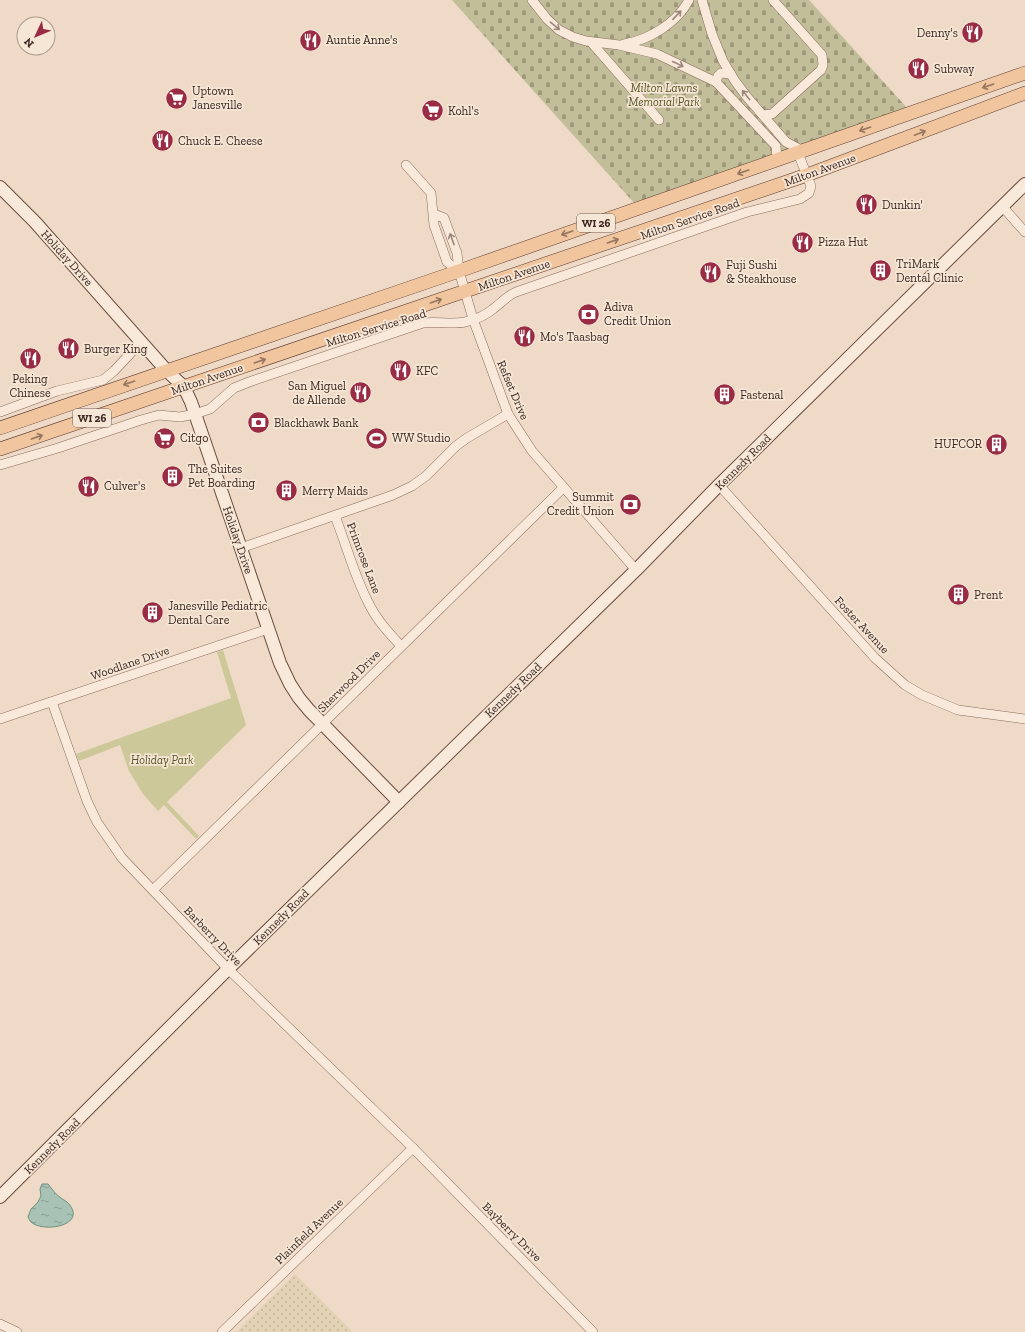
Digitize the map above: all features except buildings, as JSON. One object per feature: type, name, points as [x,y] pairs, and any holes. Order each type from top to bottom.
[{"type":"main road","name":"Milton Avenue","points":[[0,428],[459,271],[1025,73]]},
{"type":"main road","name":"Milton Avenue","points":[[0,449],[807,175],[1025,93]]},
{"type":"street","points":[[531,0],[547,19],[559,30],[574,37],[591,42],[619,45],[656,54],[716,82],[776,146],[777,160]]},
{"type":"street","points":[[619,45],[634,43],[652,35],[669,24],[689,0]]},
{"type":"street","points":[[702,0],[712,34],[723,61],[731,74],[748,97],[767,114],[775,128],[786,142],[800,152]]},
{"type":"street","points":[[767,114],[821,70],[824,60],[822,55],[773,0]]},
{"type":"street","points":[[652,35],[652,48],[656,54]]},
{"type":"street","points":[[591,42],[660,120]]},
{"type":"street","points":[[716,82],[721,73],[731,74]]},
{"type":"street","name":"Milton Service Road","points":[[0,465],[58,448],[147,418],[159,415],[180,417],[195,414],[210,409],[227,392],[249,382],[424,323],[459,323],[473,319],[490,312],[511,294],[516,292],[747,212],[800,199],[808,194],[811,189],[800,152]]},
{"type":"street","points":[[406,165],[431,193],[434,225],[447,262],[459,271]]},
{"type":"street","name":"Kennedy Road","points":[[0,1195],[228,969],[636,570],[719,485],[1025,184]]},
{"type":"street","name":"Holiday Drive","points":[[0,187],[35,222],[166,370],[184,387],[191,402],[284,673],[299,698],[322,724],[399,802]]},
{"type":"street","points":[[1002,206],[1025,232]]},
{"type":"street","name":"Refset Drive","points":[[434,214],[444,218],[457,253],[459,271],[473,319],[508,414],[532,451],[636,570]]},
{"type":"street","points":[[0,412],[57,391],[103,380],[114,371],[142,342]]},
{"type":"street","points":[[241,548],[393,495],[412,486],[426,476],[456,446],[508,414]]},
{"type":"street","name":"Foster Avenue","points":[[719,485],[875,658],[906,685],[928,698],[958,710],[1025,719]]},
{"type":"street","name":"Sherwood Drive","points":[[152,890],[563,488]]},
{"type":"street","name":"Primrose Lane","points":[[335,516],[360,586],[368,603],[385,629],[401,646]]},
{"type":"street","name":"Woodlane Drive","points":[[0,719],[268,629]]},
{"type":"street","name":"Barberry Drive","points":[[52,702],[87,801],[97,822],[122,858],[228,969],[412,1148]]},
{"type":"street","name":"Plainfield Avenue","points":[[222,1332],[412,1148]]},
{"type":"street","name":"Bayberry Drive","points":[[412,1148],[594,1332]]},
{"type":"street","points":[[0,1324],[17,1332]]},
{"type":"shaded area","points":[[295,1274],[353,1332],[236,1332]]},
{"type":"green space","name":"Milton Lawns Memorial Park","points":[[452,0],[809,0],[909,110],[636,205]]},
{"type":"green space","name":"Holiday Park","points":[[223,650],[246,725],[167,802],[199,836],[196,839],[164,805],[158,811],[143,794],[129,771],[120,745],[79,761],[76,754],[231,698],[217,652]]},
{"type":"water","points":[[42,1184],[48,1184],[57,1195],[69,1204],[73,1212],[72,1218],[68,1222],[53,1227],[45,1227],[30,1221],[28,1217],[31,1209],[38,1202],[41,1196],[40,1189]]},
{"type":"place","name":"Denny's","points":[[973,33]]},
{"type":"place","name":"Auntie Anne's","points":[[310,40]]},
{"type":"place","name":"Subway","points":[[918,69]]},
{"type":"place","name":"Uptown Janesville","points":[[177,98]]},
{"type":"place","name":"Kohl's","points":[[432,111]]},
{"type":"place","name":"Chuck E. Cheese","points":[[162,141]]},
{"type":"place","name":"Dunkin'","points":[[866,205]]},
{"type":"place","name":"Pizza Hut","points":[[803,242]]},
{"type":"place","name":"TriMark Dental Clinic","points":[[880,271]]},
{"type":"place","name":"Fuji Sushi & Steakhouse","points":[[710,272]]},
{"type":"place","name":"Adiva Credit Union","points":[[589,314]]},
{"type":"place","name":"Mo's Taasbag","points":[[524,337]]},
{"type":"place","name":"Burger King","points":[[68,349]]},
{"type":"place","name":"Peking Chinese","points":[[30,358]]},
{"type":"place","name":"KFC","points":[[400,371]]},
{"type":"place","name":"San Miguel de Allende","points":[[361,393]]},
{"type":"place","name":"Fastenal","points":[[725,395]]},
{"type":"place","name":"Blackhawk Bank","points":[[258,423]]},
{"type":"place","name":"Citgo","points":[[165,438]]},
{"type":"place","name":"WW Studio","points":[[376,438]]},
{"type":"place","name":"HUFCOR","points":[[997,444]]},
{"type":"place","name":"The Suites Pet Boarding","points":[[172,476]]},
{"type":"place","name":"Culver's","points":[[89,486]]},
{"type":"place","name":"Merry Maids","points":[[286,491]]},
{"type":"place","name":"Summit Credit Union","points":[[630,504]]},
{"type":"place","name":"Prent","points":[[959,595]]},
{"type":"place","name":"Janesville Pediatric Dental Care","points":[[152,613]]}]
